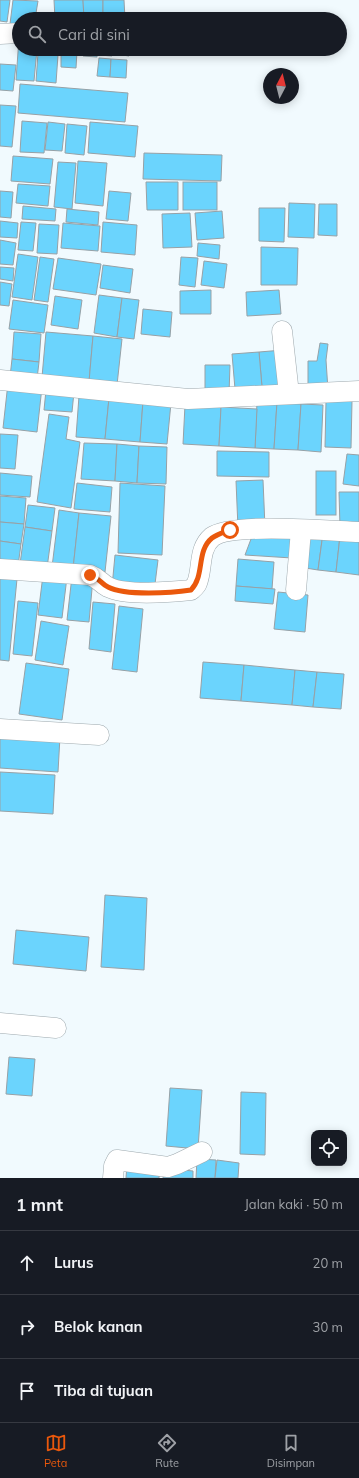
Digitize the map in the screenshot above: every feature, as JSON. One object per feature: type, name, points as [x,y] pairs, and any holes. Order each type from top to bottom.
[{"type":"street","points":[[0,34],[12,33]]},
{"type":"street","points":[[282,331],[289,394]]},
{"type":"street","points":[[0,380],[179,398],[359,391]]},
{"type":"street","points":[[0,569],[90,575],[98,578],[107,587],[119,590],[154,593],[191,590],[197,584],[204,549],[213,537],[230,530],[260,529],[359,532]]},
{"type":"street","points":[[296,590],[301,530]]},
{"type":"street","points":[[0,728],[99,735]]},
{"type":"street","points":[[0,1023],[56,1028]]},
{"type":"street","points":[[113,1178],[114,1166],[117,1160],[168,1166],[177,1164],[202,1152]]},
{"type":"building","points":[[0,0],[10,0],[7,22],[0,21]]},
{"type":"building","points":[[13,0],[38,1],[36,12],[12,12],[12,24],[10,24]]},
{"type":"building","points":[[54,0],[83,0],[84,12],[55,12]]},
{"type":"building","points":[[83,0],[103,0],[103,12],[84,12]]},
{"type":"building","points":[[103,0],[124,0],[125,12],[103,12]]},
{"type":"building","points":[[18,56],[36,56],[34,81],[16,80]]},
{"type":"building","points":[[38,56],[58,56],[56,83],[36,81]]},
{"type":"building","points":[[61,56],[77,56],[76,68],[61,67]]},
{"type":"building","points":[[99,58],[111,59],[110,77],[97,76]]},
{"type":"building","points":[[111,59],[127,60],[126,78],[110,77]]},
{"type":"building","points":[[0,64],[16,65],[13,91],[0,90]]},
{"type":"building","points":[[20,84],[128,93],[125,122],[18,113]]},
{"type":"building","points":[[0,105],[16,106],[12,147],[0,146]]},
{"type":"building","points":[[22,121],[47,123],[44,153],[20,152]]},
{"type":"building","points":[[48,122],[65,124],[62,151],[45,150]]},
{"type":"building","points":[[90,122],[138,126],[135,157],[88,153]]},
{"type":"building","points":[[67,124],[87,126],[84,155],[65,153]]},
{"type":"building","points":[[144,153],[222,155],[221,181],[143,179]]},
{"type":"building","points":[[13,156],[53,159],[50,184],[11,181]]},
{"type":"building","points":[[78,161],[107,163],[103,206],[75,203]]},
{"type":"building","points":[[58,162],[76,163],[72,209],[54,207]]},
{"type":"building","points":[[146,182],[178,182],[178,210],[147,210]]},
{"type":"building","points":[[183,182],[217,182],[217,210],[183,210]]},
{"type":"building","points":[[18,184],[50,186],[48,206],[16,203]]},
{"type":"building","points":[[0,191],[13,192],[11,218],[0,217]]},
{"type":"building","points":[[109,191],[131,193],[128,221],[106,219]]},
{"type":"building","points":[[289,203],[315,204],[314,238],[288,237]]},
{"type":"building","points":[[319,204],[337,204],[337,236],[318,235]]},
{"type":"building","points":[[23,206],[56,209],[55,221],[22,219]]},
{"type":"building","points":[[259,208],[285,208],[284,242],[259,241]]},
{"type":"building","points":[[67,209],[99,212],[98,225],[66,222]]},
{"type":"building","points":[[222,211],[224,238],[197,240],[195,213]]},
{"type":"building","points":[[190,213],[192,247],[163,248],[162,214]]},
{"type":"building","points":[[0,221],[18,223],[17,238],[0,237]]},
{"type":"building","points":[[21,222],[36,223],[33,251],[18,250]]},
{"type":"building","points":[[103,222],[137,225],[135,255],[101,252]]},
{"type":"building","points":[[63,223],[100,226],[98,251],[61,248]]},
{"type":"building","points":[[39,224],[59,225],[57,254],[37,253]]},
{"type":"building","points":[[0,240],[16,243],[13,265],[0,264]]},
{"type":"building","points":[[198,243],[220,245],[219,259],[197,256]]},
{"type":"building","points":[[261,247],[298,248],[297,285],[261,285]]},
{"type":"building","points":[[18,254],[38,257],[32,300],[12,297]]},
{"type":"building","points":[[40,257],[54,259],[48,302],[34,300]]},
{"type":"building","points":[[181,257],[198,258],[195,287],[179,285]]},
{"type":"building","points":[[58,258],[101,264],[96,295],[53,289]]},
{"type":"building","points":[[204,261],[227,264],[224,288],[201,285]]},
{"type":"building","points":[[103,265],[133,269],[130,293],[100,288]]},
{"type":"building","points":[[0,267],[14,268],[13,281],[0,279]]},
{"type":"building","points":[[0,282],[12,284],[9,306],[0,305]]},
{"type":"building","points":[[211,290],[211,314],[180,314],[180,291]]},
{"type":"building","points":[[279,290],[281,314],[247,316],[246,292]]},
{"type":"building","points":[[99,295],[122,298],[117,337],[94,333]]},
{"type":"building","points":[[55,296],[82,300],[78,329],[51,325]]},
{"type":"building","points":[[122,298],[139,300],[134,339],[117,337]]},
{"type":"building","points":[[13,300],[48,305],[44,333],[9,329]]},
{"type":"building","points":[[143,309],[172,312],[170,337],[141,334]]},
{"type":"building","points":[[14,332],[41,334],[39,362],[12,359]]},
{"type":"building","points":[[46,332],[93,336],[89,382],[42,377]]},
{"type":"building","points":[[93,336],[122,339],[117,385],[89,382]]},
{"type":"building","points":[[320,343],[328,344],[326,360],[328,390],[308,390],[308,361],[317,361]]},
{"type":"building","points":[[283,350],[286,385],[262,387],[259,352]]},
{"type":"building","points":[[259,352],[262,387],[235,389],[232,354]]},
{"type":"building","points":[[12,359],[39,362],[37,379],[10,377]]},
{"type":"building","points":[[205,365],[230,365],[229,394],[205,394]]},
{"type":"building","points":[[8,383],[42,387],[37,432],[3,428]]},
{"type":"building","points":[[46,390],[74,392],[72,412],[44,410]]},
{"type":"building","points":[[79,396],[109,398],[105,439],[76,437]]},
{"type":"building","points":[[109,398],[143,401],[140,442],[105,439]]},
{"type":"building","points":[[143,401],[171,403],[167,444],[140,442]]},
{"type":"building","points":[[326,401],[352,401],[351,448],[325,447]]},
{"type":"building","points":[[257,402],[277,402],[274,449],[255,448]]},
{"type":"building","points":[[277,402],[301,404],[298,450],[274,449]]},
{"type":"building","points":[[301,404],[323,405],[321,452],[298,450]]},
{"type":"building","points":[[185,405],[221,407],[219,446],[183,444]]},
{"type":"building","points":[[221,407],[257,409],[255,448],[219,446]]},
{"type":"building","points":[[49,414],[69,417],[66,439],[80,442],[71,508],[37,502]]},
{"type":"building","points":[[0,434],[18,435],[15,469],[0,468]]},
{"type":"building","points":[[84,443],[117,444],[115,481],[81,479]]},
{"type":"building","points":[[117,444],[139,446],[137,483],[115,481]]},
{"type":"building","points":[[139,446],[167,447],[166,484],[137,483]]},
{"type":"building","points":[[217,451],[269,452],[269,477],[217,476]]},
{"type":"building","points":[[347,454],[359,455],[359,486],[343,484]]},
{"type":"building","points":[[316,471],[336,471],[336,515],[316,515]]},
{"type":"building","points":[[0,473],[32,476],[30,497],[0,495]]},
{"type":"building","points":[[263,480],[265,527],[238,528],[236,481]]},
{"type":"building","points":[[77,483],[112,487],[110,512],[74,509]]},
{"type":"building","points":[[120,483],[165,486],[162,555],[118,553]]},
{"type":"building","points":[[339,492],[359,492],[359,526],[340,527]]},
{"type":"building","points":[[0,496],[26,498],[24,524],[0,522]]},
{"type":"building","points":[[28,505],[55,508],[52,531],[25,527]]},
{"type":"building","points":[[59,510],[79,513],[73,569],[52,567]]},
{"type":"building","points":[[79,513],[111,516],[105,572],[73,569]]},
{"type":"building","points":[[0,522],[24,524],[21,544],[0,541]]},
{"type":"building","points":[[25,527],[52,531],[47,568],[20,564]]},
{"type":"building","points":[[254,531],[295,534],[292,558],[245,555]]},
{"type":"building","points":[[303,531],[323,533],[318,570],[299,567]]},
{"type":"building","points":[[323,533],[340,536],[336,572],[318,570]]},
{"type":"building","points":[[340,536],[359,538],[359,575],[336,572]]},
{"type":"building","points":[[0,541],[21,544],[18,566],[0,564]]},
{"type":"building","points":[[115,555],[158,560],[154,592],[112,587]]},
{"type":"building","points":[[238,559],[274,562],[272,589],[236,586]]},
{"type":"building","points":[[43,575],[67,577],[62,618],[38,615]]},
{"type":"building","points":[[72,576],[93,578],[89,622],[67,620]]},
{"type":"building","points":[[0,577],[17,579],[9,661],[0,660]]},
{"type":"building","points":[[236,586],[275,589],[273,604],[235,601]]},
{"type":"building","points":[[278,592],[308,595],[305,632],[274,629]]},
{"type":"building","points":[[18,601],[38,603],[32,656],[13,654]]},
{"type":"building","points":[[93,602],[115,604],[111,652],[89,649]]},
{"type":"building","points":[[119,606],[143,609],[137,672],[112,669]]},
{"type":"building","points":[[41,621],[69,626],[63,665],[35,660]]},
{"type":"building","points":[[203,662],[244,665],[241,701],[200,698]]},
{"type":"building","points":[[26,663],[69,669],[62,720],[19,714]]},
{"type":"building","points":[[244,665],[295,670],[292,705],[241,701]]},
{"type":"building","points":[[295,670],[317,672],[313,707],[292,705]]},
{"type":"building","points":[[317,672],[344,674],[341,709],[313,707]]},
{"type":"building","points":[[0,733],[60,737],[58,772],[0,768]]},
{"type":"building","points":[[0,772],[55,775],[53,814],[0,811]]},
{"type":"building","points":[[105,895],[147,898],[144,970],[101,967]]},
{"type":"building","points":[[16,930],[89,937],[86,971],[13,964]]},
{"type":"building","points":[[9,1057],[35,1059],[32,1096],[6,1094]]},
{"type":"building","points":[[170,1088],[202,1090],[198,1149],[166,1146]]},
{"type":"building","points":[[241,1092],[266,1093],[265,1155],[240,1154]]},
{"type":"building","points":[[197,1159],[216,1160],[215,1178],[196,1178]]},
{"type":"building","points":[[217,1160],[239,1163],[238,1178],[215,1178]]},
{"type":"building","points":[[127,1164],[160,1167],[159,1178],[126,1178]]},
{"type":"building","points":[[164,1168],[193,1171],[193,1178],[163,1178]]},
{"type":"route","points":[[90,575],[98,578],[107,587],[119,590],[154,593],[191,590],[197,584],[204,549],[213,537],[230,530]]}]
